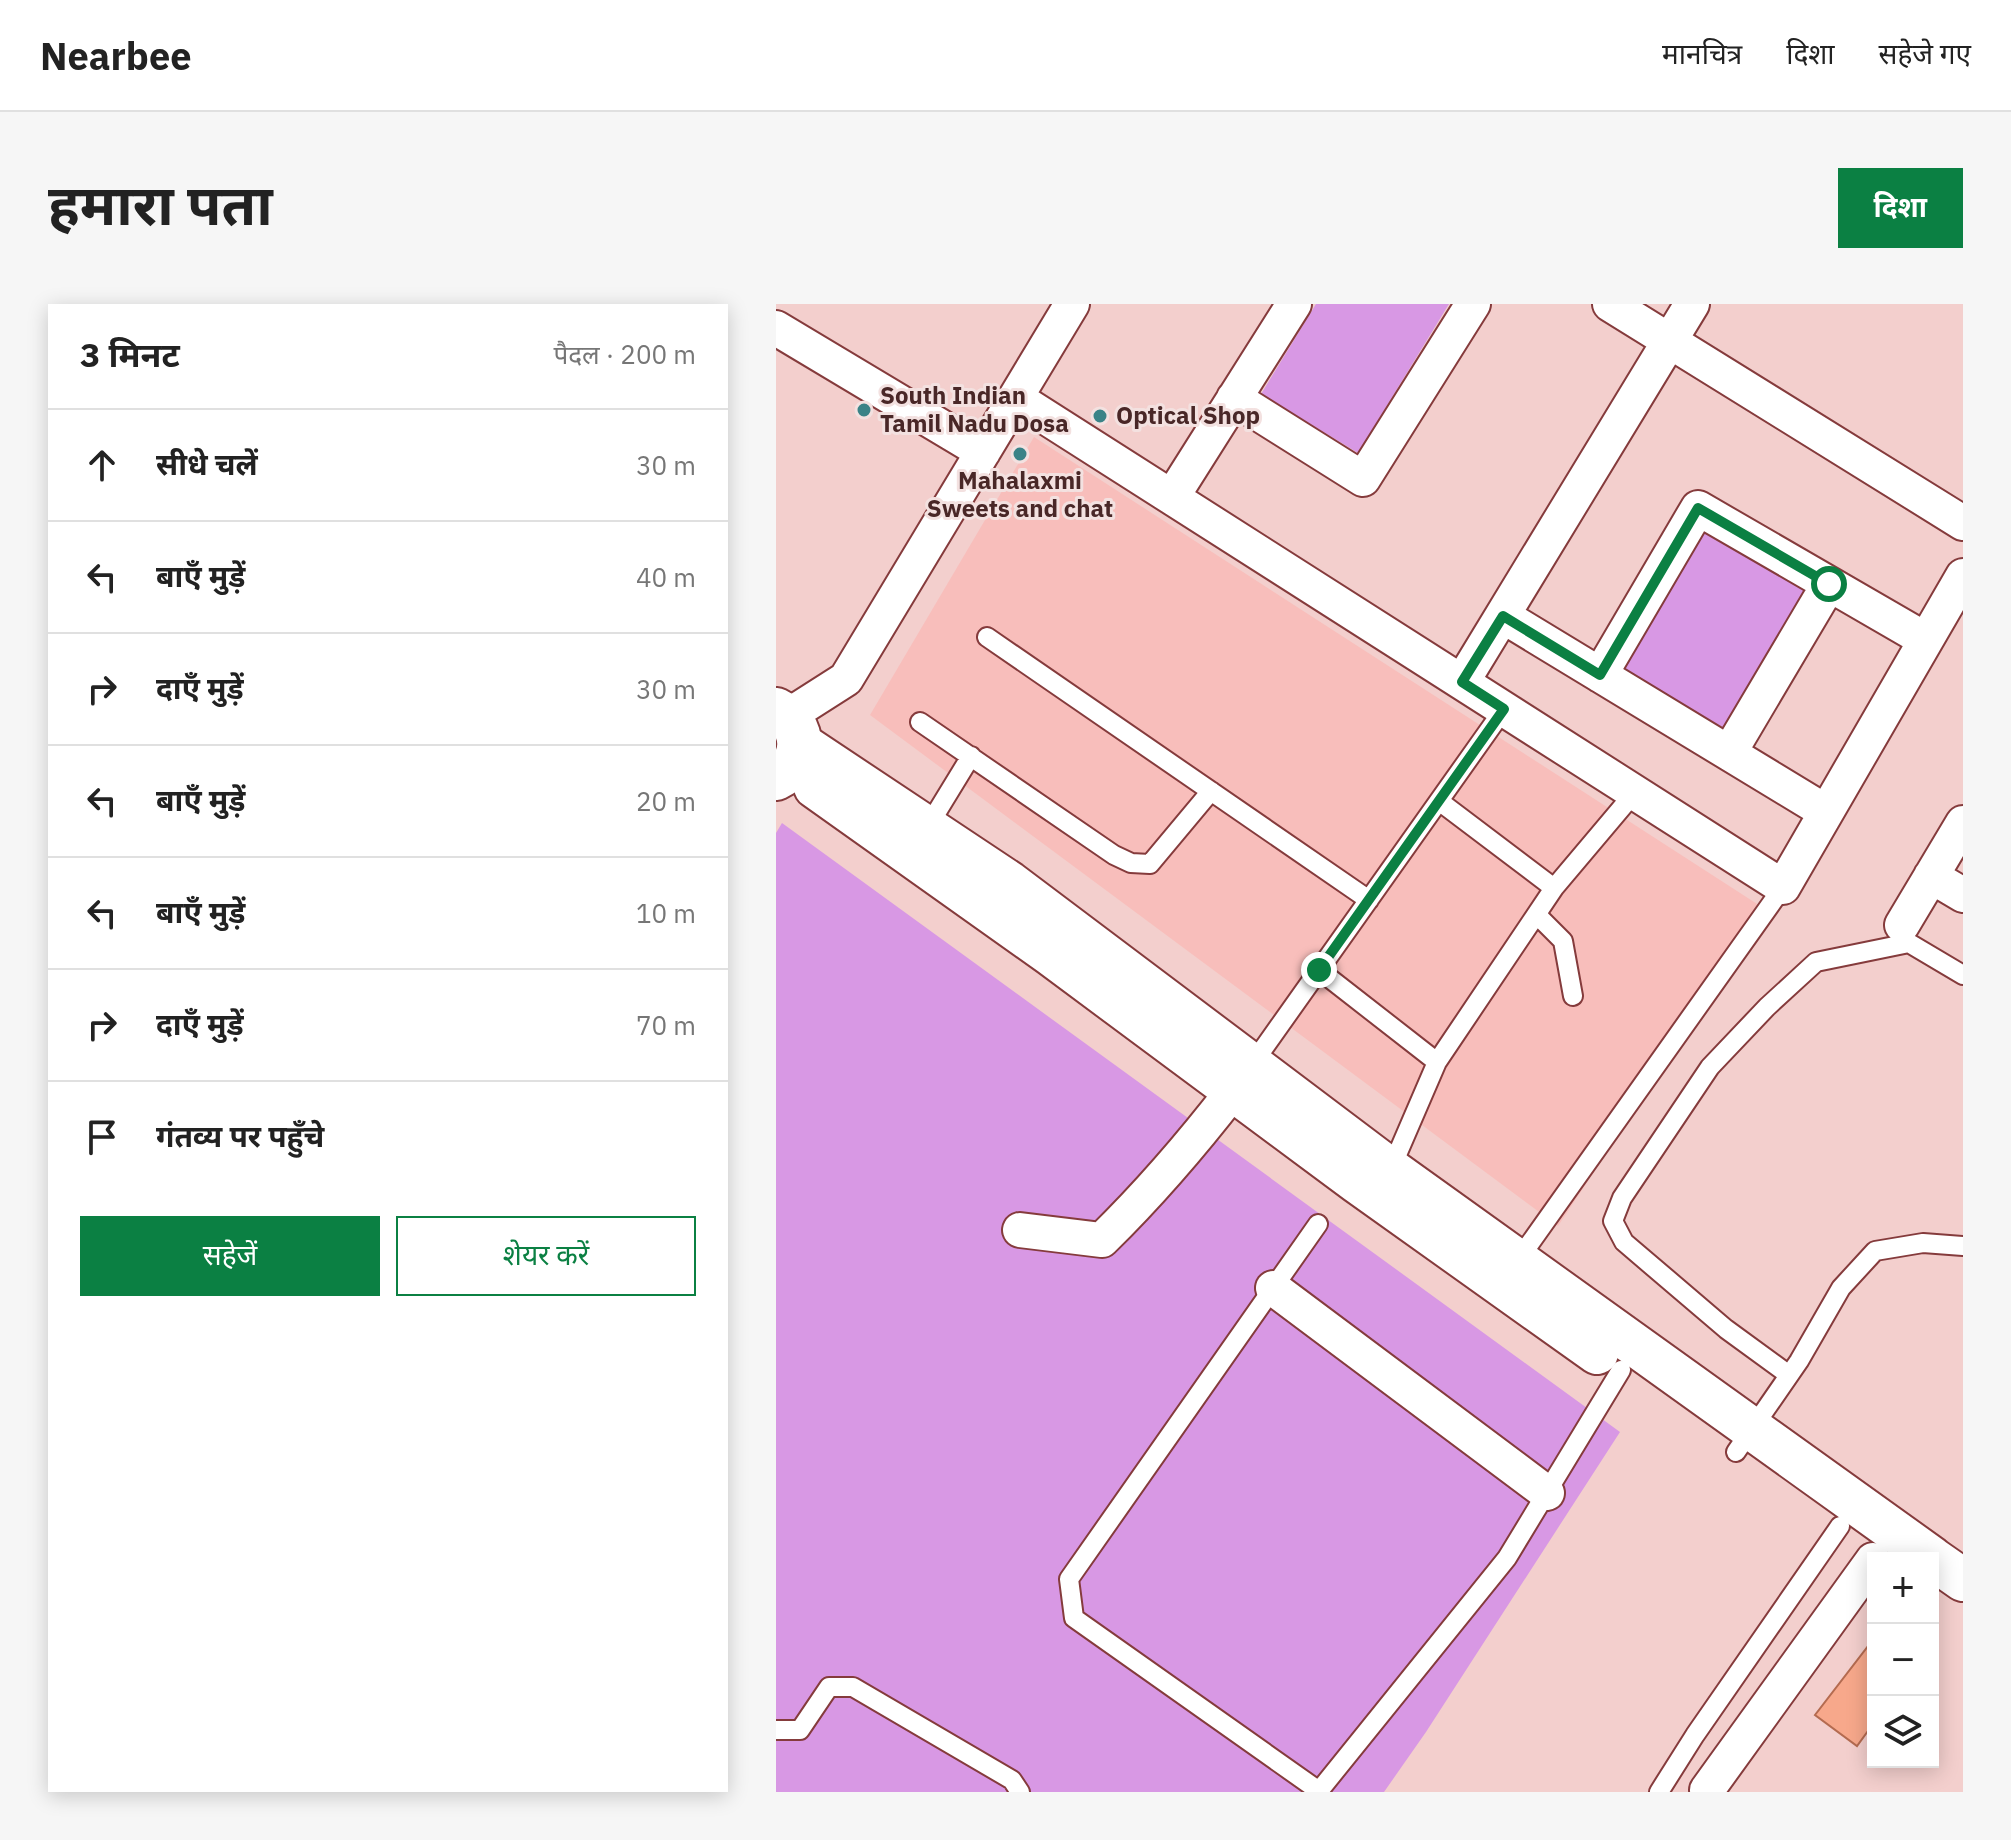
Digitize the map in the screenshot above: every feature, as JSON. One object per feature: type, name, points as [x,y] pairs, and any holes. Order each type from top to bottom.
[{"type":"street","points":[[786,744],[846,679],[1072,304]]},
{"type":"street","points":[[1172,497],[1294,304]]},
{"type":"street","points":[[1234,398],[1363,479],[1473,304]]},
{"type":"street","points":[[1610,304],[1963,523]]},
{"type":"street","points":[[1462,682],[1692,304]]},
{"type":"street","points":[[776,328],[983,452]]},
{"type":"street","points":[[1016,398],[1783,887],[1963,576]]},
{"type":"street","points":[[1600,675],[1698,508],[1926,640]]},
{"type":"street","points":[[1729,753],[1829,584]]},
{"type":"street","points":[[1503,616],[1826,812]]},
{"type":"street","points":[[786,744],[927,828],[1010,883],[1061,942]]},
{"type":"street","points":[[786,744],[1061,942],[1382,1182],[1743,1440],[1871,1552]]},
{"type":"street","points":[[1902,925],[1963,823]]},
{"type":"street","points":[[1931,876],[1963,895]]},
{"type":"street","points":[[1020,1230],[1102,1240],[1190,1147],[1243,1078]]},
{"type":"street","points":[[1508,1271],[1621,1370],[1743,1440],[1922,1552]]},
{"type":"street","points":[[1273,1288],[1547,1493]]},
{"type":"street","points":[[1939,1563],[1963,1580]]},
{"type":"street","points":[[1709,1792],[1707,1790],[1867,1571]]},
{"type":"street","points":[[1939,1596],[1963,1607]]},
{"type":"lane","points":[[987,637],[1369,900]]},
{"type":"lane","points":[[1243,1078],[1504,709]]},
{"type":"lane","points":[[920,722],[1114,855],[1131,863],[1150,864],[1211,791]]},
{"type":"lane","points":[[927,828],[971,756]]},
{"type":"lane","points":[[1382,1182],[1437,1062],[1554,888],[1635,792]]},
{"type":"lane","points":[[1439,801],[1554,888]]},
{"type":"lane","points":[[1508,1271],[1783,887]]},
{"type":"lane","points":[[1537,915],[1563,941],[1573,996]]},
{"type":"lane","points":[[1789,1375],[1726,1329],[1624,1242],[1613,1221],[1622,1198],[1710,1067],[1767,1007],[1816,962],[1909,943],[1963,975]]},
{"type":"lane","points":[[1319,970],[1437,1062]]},
{"type":"lane","points":[[1318,1224],[1069,1579],[1074,1618],[1319,1791],[1507,1558],[1621,1370]]},
{"type":"lane","points":[[1743,1440],[1789,1375],[1841,1288],[1875,1251],[1923,1243],[1963,1246]]},
{"type":"lane","points":[[1659,1792],[1840,1526]]},
{"type":"lane","points":[[776,1730],[800,1730],[829,1687],[853,1687],[1012,1780],[1020,1792]]},
{"type":"shaded area","points":[[1316,304],[1449,304],[1358,453],[1261,394]]},
{"type":"shaded area","points":[[1034,437],[1768,911],[1558,1226],[870,715]]},
{"type":"shaded area","points":[[1705,525],[1809,586],[1724,728],[1620,668]]},
{"type":"shaded area","points":[[782,823],[1620,1432],[1384,1792],[776,1792],[776,833]]},
{"type":"building","points":[[1867,1647],[1867,1732],[1857,1746],[1815,1715]]},
{"type":"place","name":"South Indian Tamil Nadu Dosa","points":[[864,410]]},
{"type":"place","name":"Optical Shop","points":[[1100,416]]},
{"type":"place","name":"Mahalaxmi Sweets and chat","points":[[1020,454]]},
{"type":"route","points":[[1319,970],[1504,709],[1462,682],[1503,616],[1600,675],[1698,508],[1829,584]]}]
